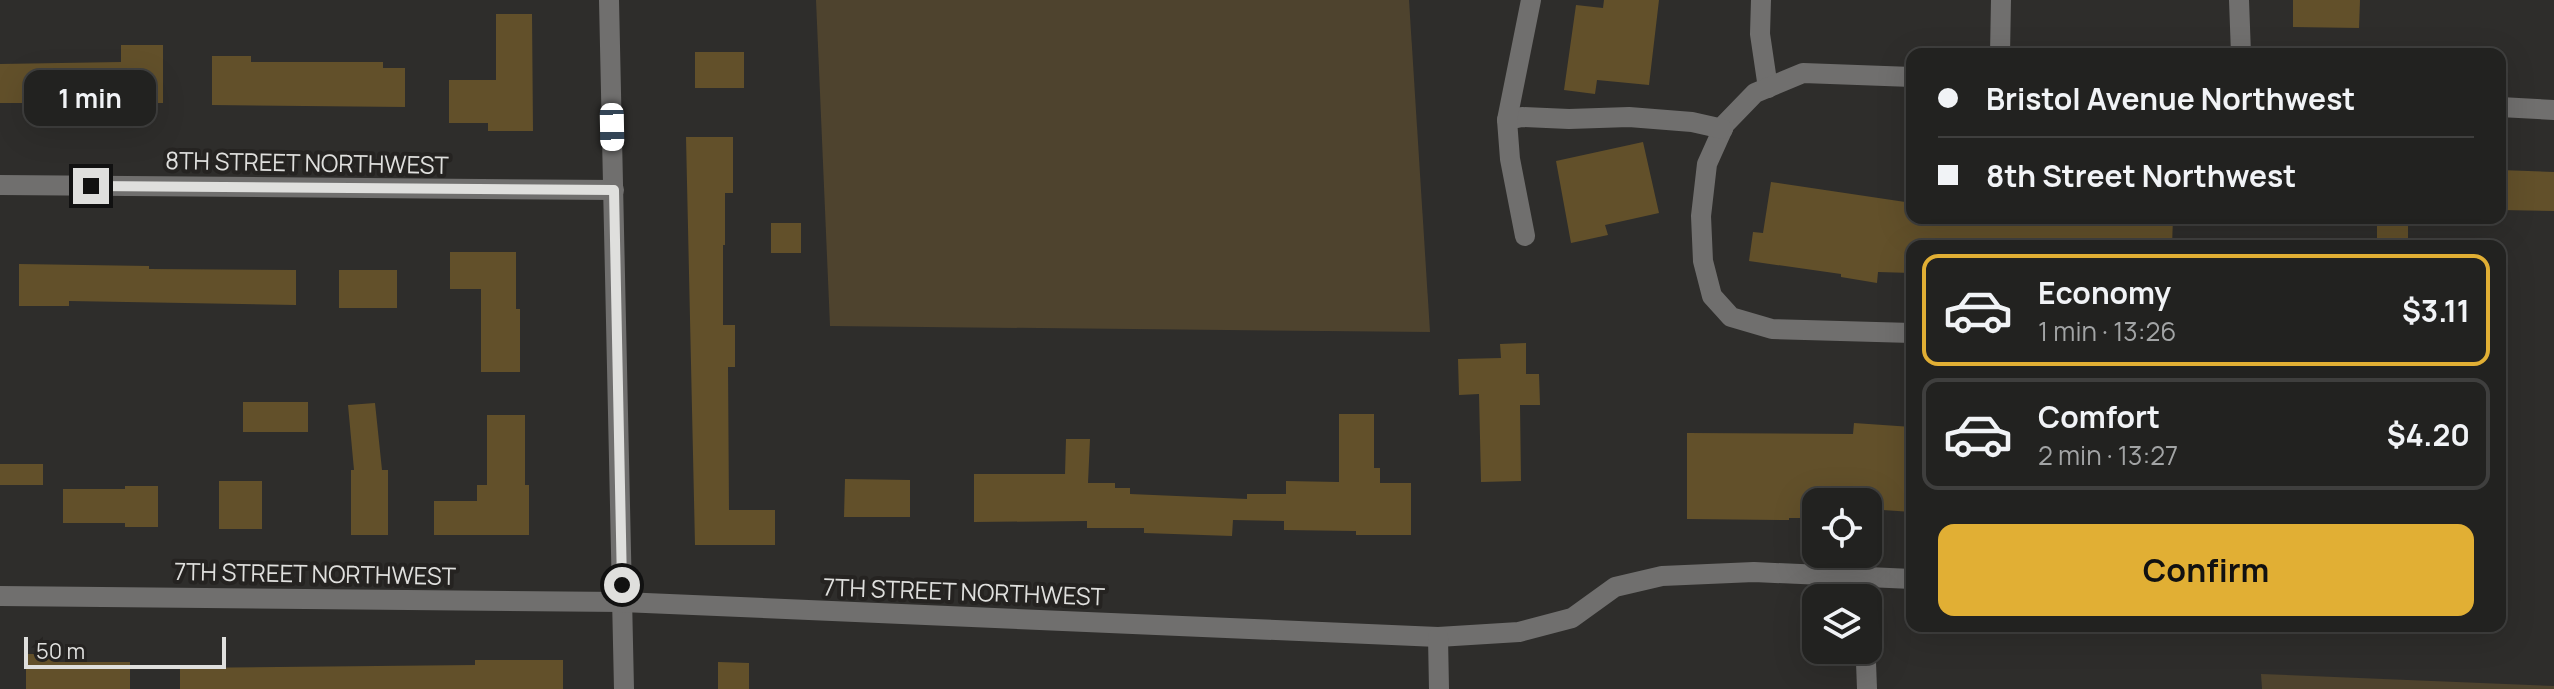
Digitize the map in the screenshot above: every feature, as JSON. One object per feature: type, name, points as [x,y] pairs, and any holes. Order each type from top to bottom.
[{"type":"street","points":[[609,0],[624,689]]},
{"type":"street","points":[[1525,236],[1510,159],[1507,120],[1531,0]]},
{"type":"street","points":[[1761,0],[1760,34],[1768,88]]},
{"type":"street","points":[[2000,48],[2001,0]]},
{"type":"street","points":[[2239,0],[2241,48]]},
{"type":"street","points":[[1906,77],[1803,73],[1755,93],[1723,129],[1707,164],[1701,216],[1703,261],[1712,296],[1731,317],[1772,329],[1906,333]]},
{"type":"street","points":[[2506,107],[2554,110]]},
{"type":"street","points":[[1507,120],[1522,117],[1645,118],[1692,122],[1723,129]]},
{"type":"street","name":"8TH STREET NORTHWEST","points":[[0,185],[614,190]]},
{"type":"street","name":"7TH STREET NORTHWEST","points":[[0,596],[622,602],[1438,637],[1519,632],[1572,618],[1615,587],[1662,576],[1754,572],[1906,579]]},
{"type":"street","points":[[1438,637],[1439,689]]},
{"type":"street","points":[[1866,664],[1867,689]]},
{"type":"shaded area","points":[[816,0],[1409,0],[1430,332],[830,326]]},
{"type":"shaded area","points":[[2261,674],[2554,686],[2554,689],[2262,689]]},
{"type":"building","points":[[1604,0],[1659,0],[1649,85],[1597,80],[1595,94],[1564,90],[1576,5],[1603,8]]},
{"type":"building","points":[[2293,0],[2360,0],[2359,28],[2293,27]]},
{"type":"building","points":[[496,14],[532,14],[533,131],[488,131],[488,123],[449,123],[449,80],[496,80]]},
{"type":"building","points":[[121,45],[163,45],[163,103],[0,103],[0,64],[121,62]]},
{"type":"building","points":[[695,52],[744,52],[744,88],[695,88]]},
{"type":"building","points":[[212,56],[251,56],[251,62],[383,62],[383,68],[405,68],[405,107],[212,105]]},
{"type":"building","points":[[686,137],[733,137],[733,193],[725,193],[723,245],[723,325],[735,325],[735,367],[728,367],[729,510],[775,510],[775,545],[695,545]]},
{"type":"building","points":[[1643,142],[1659,213],[1605,225],[1608,235],[1571,243],[1556,161]]},
{"type":"building","points":[[2506,170],[2554,172],[2554,211],[2506,210]]},
{"type":"building","points":[[1771,182],[1906,202],[1906,224],[2173,224],[2172,240],[1906,240],[1906,273],[1878,272],[1877,283],[1841,277],[1841,274],[1749,261],[1753,232],[1763,233]]},
{"type":"building","points":[[771,223],[801,223],[801,253],[771,253]]},
{"type":"building","points":[[2377,224],[2408,224],[2408,240],[2377,240]]},
{"type":"building","points":[[450,252],[516,252],[520,372],[481,372],[481,289],[450,289]]},
{"type":"building","points":[[19,264],[296,270],[296,305],[69,301],[69,306],[19,306]]},
{"type":"building","points":[[339,270],[397,270],[397,308],[339,308]]},
{"type":"building","points":[[1526,343],[1526,374],[1539,374],[1540,405],[1520,405],[1521,481],[1481,482],[1479,394],[1459,395],[1458,359],[1501,358],[1500,344]]},
{"type":"building","points":[[243,402],[308,402],[308,432],[243,432]]},
{"type":"building","points":[[375,403],[382,470],[388,470],[388,535],[351,535],[351,470],[354,470],[348,405]]},
{"type":"building","points":[[1339,414],[1374,414],[1374,468],[1380,468],[1380,483],[1411,483],[1411,535],[1284,530],[1284,521],[1233,520],[1232,536],[1144,533],[1144,528],[1087,528],[1087,521],[974,522],[974,474],[1065,474],[1066,439],[1090,439],[1088,483],[1115,483],[1115,488],[1130,488],[1130,494],[1247,499],[1247,494],[1286,494],[1286,481],[1339,482]]},
{"type":"building","points":[[487,415],[525,415],[529,535],[434,535],[434,501],[477,501],[477,485],[487,485]]},
{"type":"building","points":[[1854,423],[1906,427],[1906,512],[1882,510],[1882,488],[1802,488],[1802,518],[1687,519],[1687,433],[1853,434]]},
{"type":"building","points":[[0,464],[43,464],[43,485],[0,485]]},
{"type":"building","points":[[845,479],[910,480],[910,517],[844,517]]},
{"type":"building","points":[[219,481],[262,481],[262,529],[219,529]]},
{"type":"building","points":[[125,486],[158,486],[158,527],[125,527],[125,523],[63,523],[63,489],[125,489]]},
{"type":"building","points":[[26,654],[55,654],[55,662],[130,662],[130,689],[26,689]]},
{"type":"building","points":[[475,660],[563,660],[563,689],[180,689],[180,668],[475,665]]},
{"type":"building","points":[[718,662],[749,663],[749,689],[718,689]]},
{"type":"route","points":[[91,186],[614,190],[622,585]]}]
